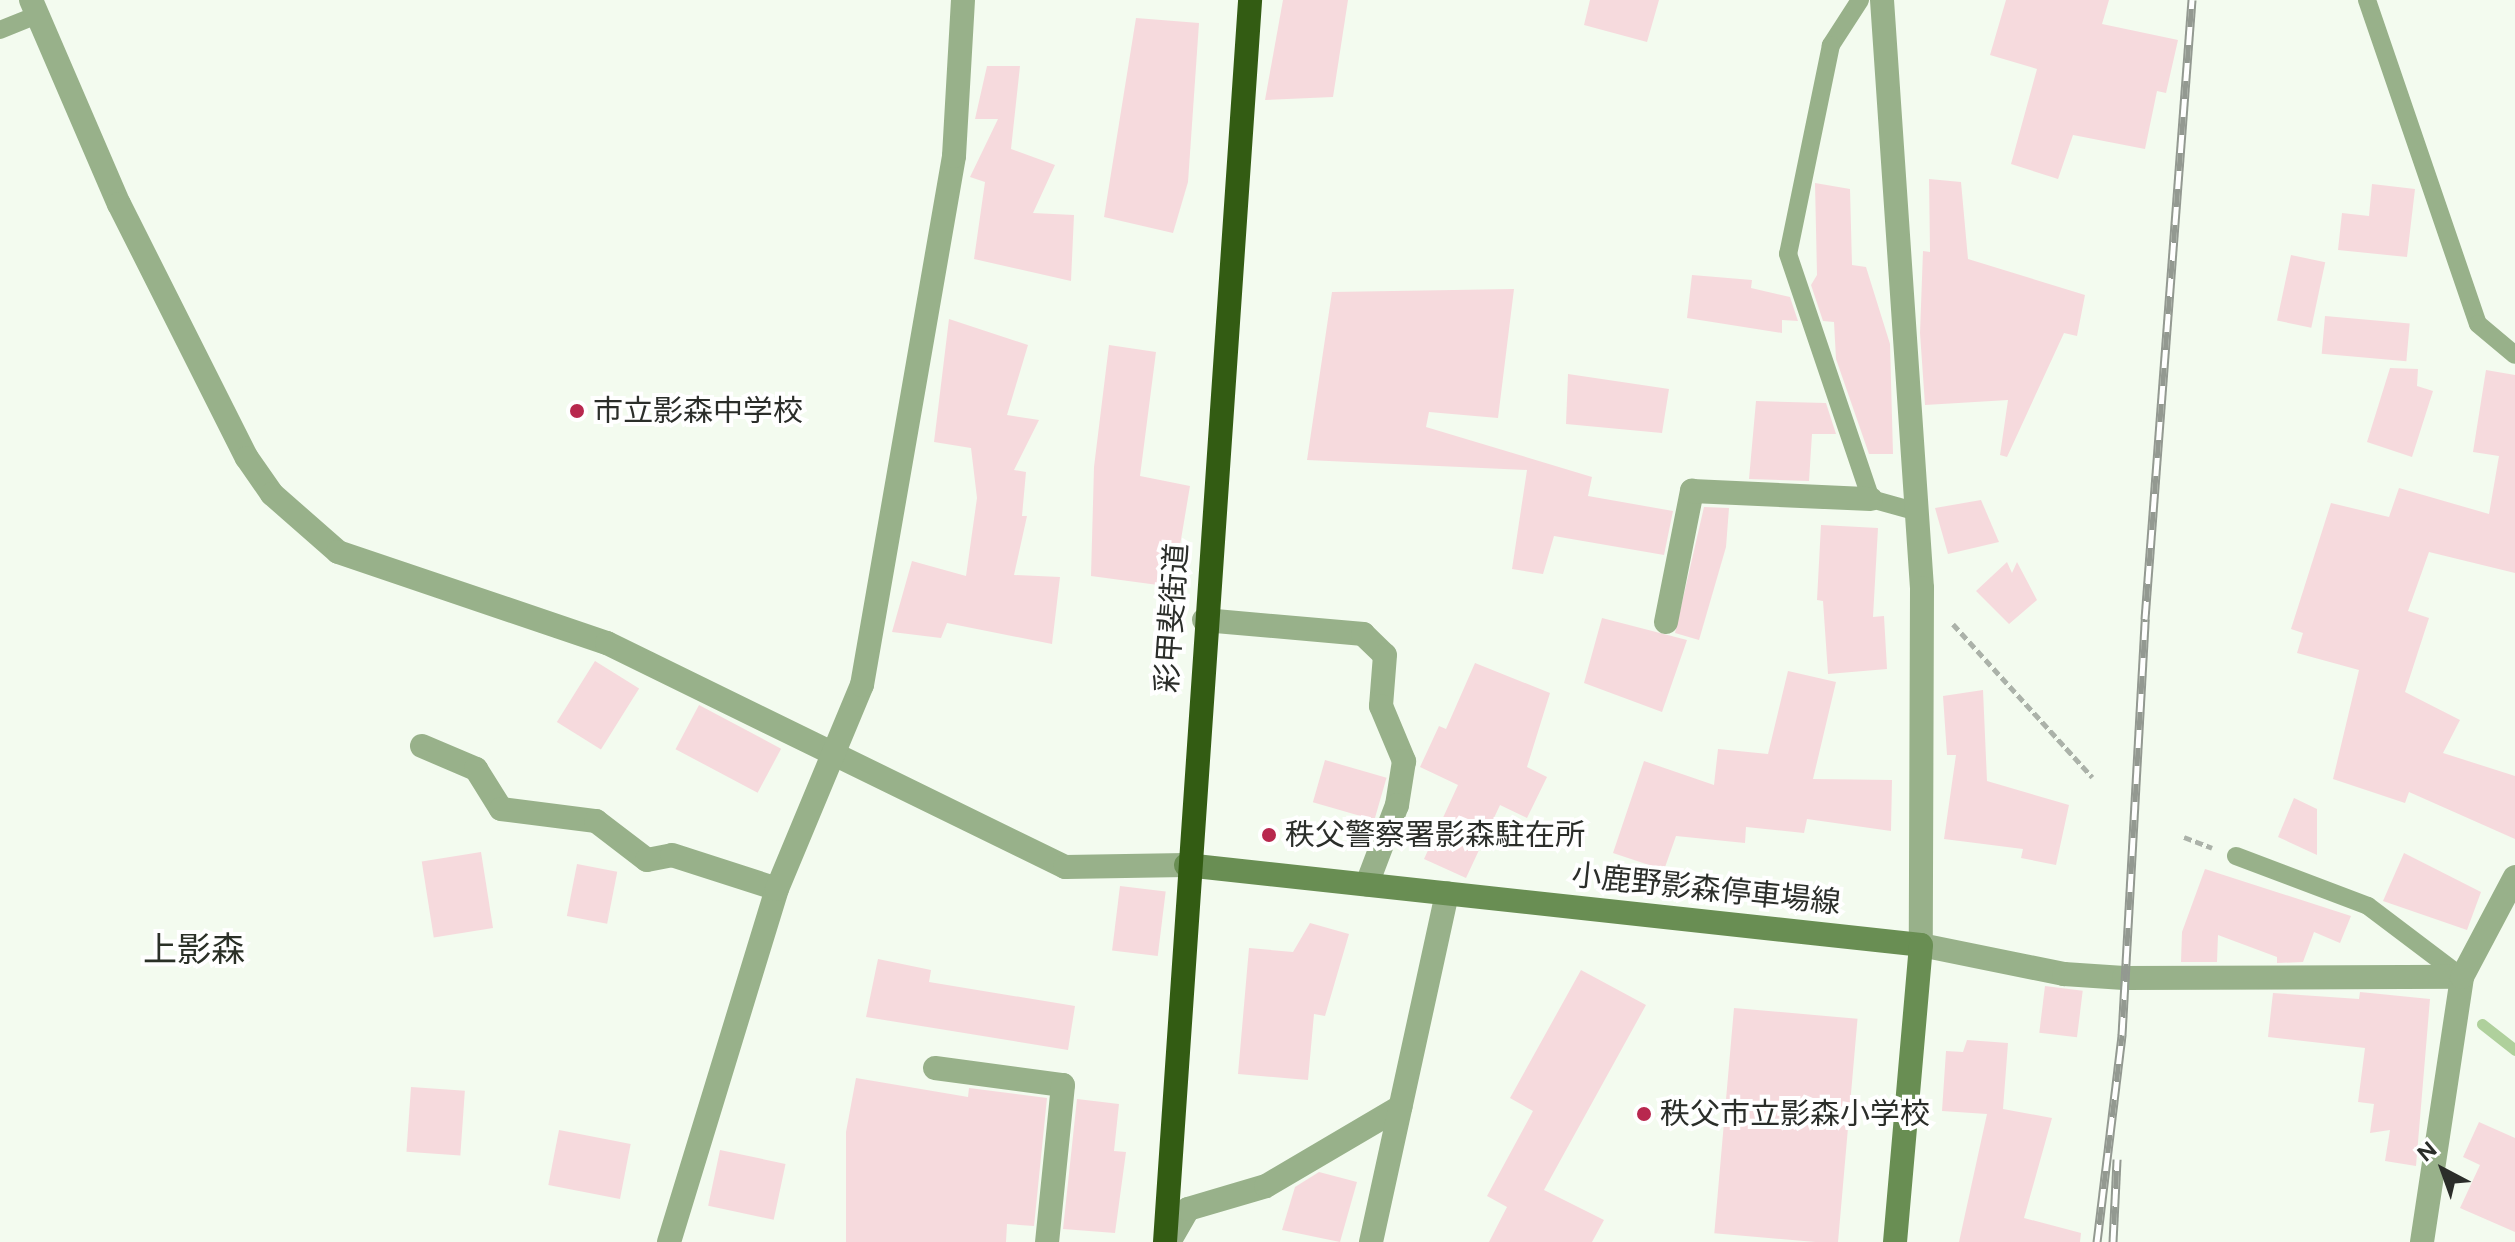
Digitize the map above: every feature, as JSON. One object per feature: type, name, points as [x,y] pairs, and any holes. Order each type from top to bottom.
[{"type":"highway","name":"彩甲斐街道","points":[[1167,1242],[1186,865],[1250,0]]},
{"type":"main road","name":"小鹿野影森停車場線","points":[[1186,865],[1921,945]]},
{"type":"main road","points":[[1895,1242],[1921,945]]},
{"type":"street","points":[[669,1242],[777,889],[862,685],[951,171],[963,0]]},
{"type":"street","points":[[1882,0],[1922,588],[1921,945],[2064,974],[2124,978],[2462,977]]},
{"type":"street","points":[[34,8],[119,204],[247,458],[272,494],[307,528],[338,552],[607,643],[1065,867],[1186,865]]},
{"type":"street","points":[[1666,622],[1692,491],[1871,499]]},
{"type":"street","points":[[1204,620],[1363,634],[1385,655],[1381,706],[1404,761],[1397,805],[1367,884]]},
{"type":"street","points":[[422,746],[476,769],[501,809],[596,821],[647,860],[672,855],[777,889]]},
{"type":"street","points":[[2422,1242],[2462,977],[2515,877]]},
{"type":"street","points":[[1371,1242],[1447,893]]},
{"type":"street","points":[[935,1068],[1063,1085],[1047,1242]]},
{"type":"street","points":[[1167,1242],[1188,1209],[1266,1186],[1400,1107]]},
{"type":"lane","points":[[1860,0],[1831,45],[1788,254],[1871,499],[1918,512]]},
{"type":"lane","points":[[2367,0],[2478,324],[2515,355]]},
{"type":"lane","points":[[0,30],[34,8]]},
{"type":"lane","points":[[2236,856],[2368,906],[2462,977]]},
{"type":"path","points":[[1922,588],[2092,777]]},
{"type":"building","points":[[1283,0],[1348,0],[1333,97],[1265,100]]},
{"type":"building","points":[[1590,0],[1659,0],[1647,42],[1584,25]]},
{"type":"building","points":[[2006,0],[2109,0],[2102,24],[2178,40],[2166,93],[2157,91],[2145,149],[2073,135],[2058,179],[2011,164],[2037,69],[1990,55]]},
{"type":"building","points":[[1136,18],[1199,23],[1188,182],[1173,233],[1104,217]]},
{"type":"building","points":[[987,66],[1020,66],[1011,149],[1055,165],[1033,213],[1074,215],[1071,281],[974,259],[985,182],[970,177],[998,119],[975,119]]},
{"type":"building","points":[[1929,179],[1961,182],[1968,259],[2085,295],[2077,336],[2064,333],[2007,457],[2000,455],[2008,400],[1925,405],[1920,333],[1923,251],[1930,252]]},
{"type":"building","points":[[1815,183],[1850,189],[1852,265],[1866,267],[1890,344],[1893,454],[1869,454],[1836,359],[1834,322],[1823,321],[1811,285],[1817,275]]},
{"type":"building","points":[[2372,184],[2415,189],[2407,257],[2338,250],[2342,213],[2369,216]]},
{"type":"building","points":[[2291,255],[2325,262],[2311,328],[2277,321]]},
{"type":"building","points":[[1692,275],[1752,280],[1751,288],[1790,297],[1798,321],[1782,320],[1782,333],[1687,318]]},
{"type":"building","points":[[1514,289],[1498,418],[1429,412],[1426,427],[1592,477],[1588,496],[1673,511],[1664,555],[1554,536],[1543,574],[1512,569],[1527,470],[1307,460],[1332,292]]},
{"type":"building","points":[[2325,316],[2410,323],[2406,361],[2322,354]]},
{"type":"building","points":[[949,319],[1028,345],[1007,415],[1039,420],[1014,470],[1026,472],[1022,516],[1027,516],[1014,575],[1060,577],[1052,644],[947,623],[941,638],[892,632],[912,561],[966,576],[977,498],[971,448],[934,442]]},
{"type":"building","points":[[1109,345],[1156,352],[1140,476],[1190,486],[1173,587],[1091,576],[1094,467]]},
{"type":"building","points":[[2390,368],[2418,369],[2417,386],[2433,391],[2412,457],[2367,442]]},
{"type":"building","points":[[2486,370],[2515,375],[2515,573],[2429,552],[2408,611],[2429,618],[2405,692],[2460,720],[2443,753],[2515,776],[2515,839],[2409,792],[2405,803],[2333,779],[2359,670],[2297,653],[2303,633],[2291,629],[2331,503],[2389,517],[2399,488],[2489,514],[2499,456],[2473,452]]},
{"type":"building","points":[[1568,374],[1669,389],[1662,433],[1566,424]]},
{"type":"building","points":[[1756,401],[1826,403],[1836,434],[1812,434],[1809,481],[1749,479]]},
{"type":"building","points":[[1981,500],[1999,542],[1948,554],[1935,508]]},
{"type":"building","points":[[1704,507],[1729,508],[1726,547],[1699,640],[1675,633]]},
{"type":"building","points":[[1821,525],[1878,528],[1873,617],[1884,616],[1887,669],[1828,674],[1823,601],[1817,600]]},
{"type":"building","points":[[2007,562],[2012,573],[2017,562],[2037,600],[2009,624],[1976,591]]},
{"type":"building","points":[[1602,618],[1687,640],[1662,712],[1584,683]]},
{"type":"building","points":[[595,661],[639,689],[601,750],[557,722]]},
{"type":"building","points":[[1475,663],[1550,693],[1527,767],[1547,777],[1527,818],[1500,805],[1466,878],[1424,859],[1458,785],[1420,767],[1439,726],[1446,729]]},
{"type":"building","points":[[1788,671],[1836,682],[1813,779],[1892,780],[1891,831],[1807,819],[1804,833],[1746,827],[1745,843],[1676,836],[1664,870],[1613,853],[1644,761],[1714,785],[1718,749],[1768,754]]},
{"type":"building","points":[[1983,690],[1987,781],[2069,805],[2056,865],[2021,858],[2023,849],[1944,839],[1956,755],[1947,755],[1943,696]]},
{"type":"building","points":[[699,705],[781,749],[758,793],[676,749]]},
{"type":"building","points":[[1325,760],[1387,778],[1374,820],[1313,802]]},
{"type":"building","points":[[2294,798],[2317,809],[2317,855],[2278,837]]},
{"type":"building","points":[[481,852],[493,928],[434,937],[422,861]]},
{"type":"building","points":[[2404,853],[2481,892],[2467,930],[2383,901]]},
{"type":"building","points":[[577,864],[617,872],[607,924],[567,916]]},
{"type":"building","points":[[2205,869],[2351,916],[2340,943],[2314,932],[2303,962],[2277,963],[2277,957],[2218,935],[2217,962],[2181,962],[2182,932]]},
{"type":"building","points":[[1120,886],[1166,892],[1158,956],[1112,951]]},
{"type":"building","points":[[1310,923],[1349,934],[1325,1016],[1314,1014],[1308,1080],[1238,1074],[1249,948],[1293,952]]},
{"type":"building","points":[[878,959],[931,970],[929,982],[1075,1006],[1068,1050],[866,1017]]},
{"type":"building","points":[[1581,970],[1646,1005],[1544,1190],[1604,1220],[1592,1242],[1489,1242],[1507,1207],[1487,1196],[1533,1111],[1510,1098]]},
{"type":"building","points":[[2045,986],[2083,991],[2077,1037],[2039,1033]]},
{"type":"building","points":[[2360,992],[2430,999],[2416,1166],[2385,1161],[2390,1130],[2370,1133],[2374,1104],[2358,1102],[2365,1048],[2268,1037],[2273,993],[2359,999]]},
{"type":"building","points":[[1734,1008],[1858,1019],[1838,1242],[1714,1233]]},
{"type":"building","points":[[1967,1040],[2008,1043],[2003,1109],[2052,1118],[2024,1218],[2081,1233],[2080,1242],[1959,1242],[1987,1114],[1942,1111],[1946,1051],[1963,1052]]},
{"type":"building","points":[[856,1078],[968,1097],[969,1088],[1047,1098],[1034,1226],[1007,1224],[1006,1242],[846,1242],[846,1132]]},
{"type":"building","points":[[411,1087],[465,1091],[460,1156],[406,1152]]},
{"type":"building","points":[[1077,1099],[1119,1104],[1114,1151],[1126,1152],[1115,1233],[1063,1229]]},
{"type":"building","points":[[2479,1122],[2515,1138],[2515,1232],[2460,1208],[2480,1165],[2463,1157]]},
{"type":"building","points":[[559,1130],[631,1144],[620,1199],[548,1185]]},
{"type":"building","points":[[720,1150],[786,1164],[774,1220],[708,1206]]},
{"type":"building","points":[[1319,1172],[1357,1182],[1340,1242],[1282,1230],[1295,1187]]},
{"type":"waterway","points":[[2482,1024],[2515,1050]]},
{"type":"railway","points":[[2097,1242],[2122,1035],[2145,619],[2192,0]]},
{"type":"railway","points":[[2113,1242],[2117,1159]]},
{"type":"place","name":"市立影森中学校","points":[[577,411]]},
{"type":"place","name":"秩父警察署影森駐在所","points":[[1269,835]]},
{"type":"place","name":"秩父市立影森小学校","points":[[1644,1114]]},
{"type":"district","name":"上影森","points":[[194,950]]}]
